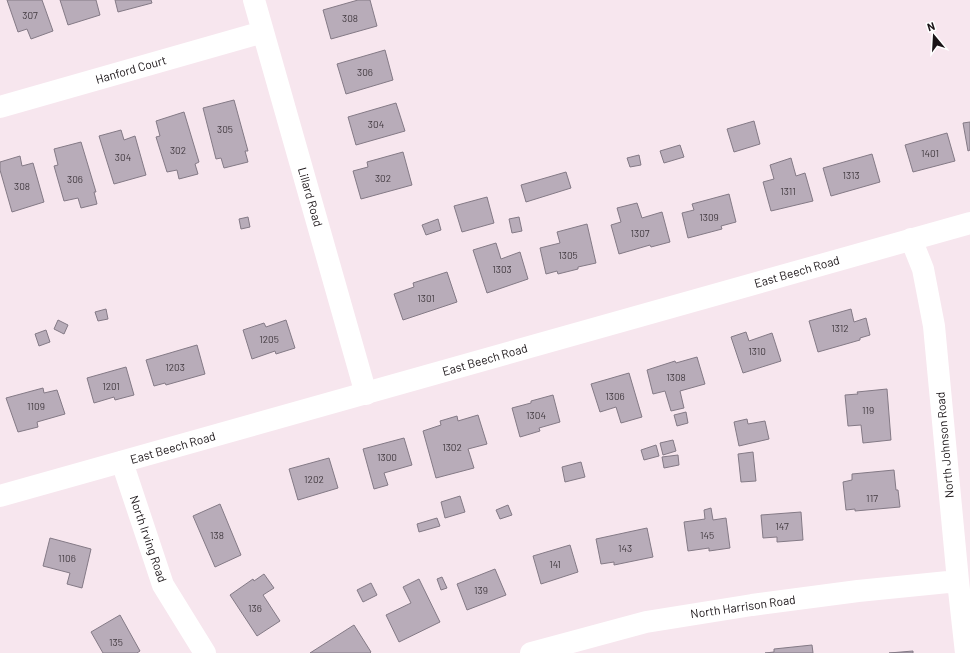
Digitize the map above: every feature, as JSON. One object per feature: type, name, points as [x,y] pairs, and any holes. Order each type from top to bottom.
[{"type":"street","name":"Lillard Road","points":[[254,0],[366,394]]},
{"type":"street","name":"Hanford Court","points":[[0,107],[263,32]]},
{"type":"street","name":"East Beech Road","points":[[0,496],[970,223]]},
{"type":"street","name":"North Johnson Road","points":[[911,239],[923,269],[934,326],[966,653]]},
{"type":"street","name":"North Irving Road","points":[[122,462],[163,585],[205,653]]},
{"type":"street","name":"North Harrison Road","points":[[531,653],[646,622],[752,605],[858,591],[958,581]]},
{"type":"building","points":[[7,0],[42,0],[53,31],[31,39],[27,29],[18,32]]},
{"type":"building","points":[[60,0],[96,0],[100,15],[68,25]]},
{"type":"building","points":[[115,0],[151,0],[152,3],[118,12]]},
{"type":"building","points":[[358,0],[370,0],[377,26],[331,39],[323,10]]},
{"type":"building","points":[[385,50],[393,80],[346,94],[337,64]]},
{"type":"building","points":[[234,100],[248,151],[245,151],[248,162],[224,168],[221,158],[216,159],[203,108]]},
{"type":"building","points":[[396,103],[405,131],[356,145],[348,117]]},
{"type":"building","points":[[184,112],[199,162],[195,164],[198,174],[179,179],[177,170],[167,172],[156,137],[160,136],[156,121]]},
{"type":"building","points":[[754,121],[760,144],[734,152],[727,129]]},
{"type":"building","points":[[970,122],[970,150],[968,151],[963,123]]},
{"type":"building","points":[[121,130],[124,140],[135,136],[146,175],[114,184],[99,136]]},
{"type":"building","points":[[947,133],[955,161],[913,172],[905,145]]},
{"type":"building","points":[[81,142],[96,192],[94,192],[97,204],[81,208],[78,198],[64,201],[54,166],[58,165],[54,149]]},
{"type":"building","points":[[680,145],[684,157],[664,163],[660,151]]},
{"type":"building","points":[[403,152],[412,185],[361,199],[353,171],[368,167],[367,162]]},
{"type":"building","points":[[872,154],[880,182],[831,196],[823,168]]},
{"type":"building","points":[[639,155],[641,165],[630,167],[627,158]]},
{"type":"building","points":[[20,156],[22,166],[33,163],[44,202],[12,212],[0,170],[0,162]]},
{"type":"building","points":[[791,158],[796,176],[805,173],[813,201],[771,211],[763,182],[774,179],[770,165]]},
{"type":"building","points":[[566,172],[571,188],[526,202],[521,185]]},
{"type":"building","points":[[729,194],[736,222],[721,226],[722,229],[688,238],[682,213],[694,210],[692,204]]},
{"type":"building","points":[[487,197],[494,223],[462,232],[454,206]]},
{"type":"building","points":[[637,203],[642,218],[662,212],[670,242],[651,247],[650,245],[619,254],[611,225],[621,222],[617,208]]},
{"type":"building","points":[[248,217],[250,227],[241,229],[239,219]]},
{"type":"building","points":[[519,217],[522,231],[512,233],[509,219]]},
{"type":"building","points":[[438,219],[441,230],[426,235],[422,225]]},
{"type":"building","points":[[587,224],[596,263],[558,274],[557,271],[546,274],[540,248],[560,243],[557,232]]},
{"type":"building","points":[[496,243],[501,259],[520,252],[528,279],[487,293],[473,250]]},
{"type":"building","points":[[447,272],[457,302],[403,320],[394,294],[414,287],[413,283]]},
{"type":"building","points":[[106,309],[108,319],[98,321],[95,312]]},
{"type":"building","points":[[851,309],[854,322],[866,318],[870,335],[860,338],[860,340],[818,352],[809,321]]},
{"type":"building","points":[[58,320],[68,325],[64,334],[54,329]]},
{"type":"building","points":[[286,320],[295,348],[276,354],[275,351],[252,359],[243,330],[264,323],[266,327]]},
{"type":"building","points":[[46,330],[50,342],[39,346],[35,334]]},
{"type":"building","points":[[746,332],[749,341],[772,333],[781,361],[743,373],[731,337]]},
{"type":"building","points":[[197,345],[205,374],[166,385],[165,383],[154,386],[146,360]]},
{"type":"building","points":[[697,357],[705,384],[680,391],[684,408],[671,411],[665,391],[653,394],[647,370],[675,361],[676,363]]},
{"type":"building","points":[[126,367],[134,395],[115,400],[114,397],[94,403],[87,378]]},
{"type":"building","points":[[629,373],[642,417],[621,423],[616,407],[600,412],[591,384]]},
{"type":"building","points":[[43,388],[44,393],[57,390],[65,414],[37,422],[38,427],[18,432],[6,398]]},
{"type":"building","points":[[887,389],[891,440],[863,443],[861,425],[848,426],[845,395],[858,394],[857,392]]},
{"type":"building","points":[[553,395],[560,422],[539,428],[540,431],[520,437],[512,408]]},
{"type":"building","points":[[686,412],[688,423],[677,426],[674,415]]},
{"type":"building","points":[[478,415],[487,444],[468,449],[474,468],[436,478],[423,431],[441,425],[440,421],[457,416],[458,421]]},
{"type":"building","points":[[747,419],[748,424],[765,421],[769,439],[739,446],[734,422]]},
{"type":"building","points":[[404,438],[412,465],[384,473],[388,485],[374,489],[363,449]]},
{"type":"building","points":[[673,440],[676,451],[663,455],[660,443]]},
{"type":"building","points":[[656,445],[659,456],[644,460],[641,450]]},
{"type":"building","points":[[753,452],[756,481],[741,482],[738,454]]},
{"type":"building","points":[[678,455],[679,465],[664,468],[662,457]]},
{"type":"building","points":[[329,458],[338,488],[298,500],[289,469]]},
{"type":"building","points":[[581,462],[585,477],[565,482],[562,467]]},
{"type":"building","points":[[894,470],[896,490],[898,490],[900,507],[855,511],[855,509],[846,510],[843,482],[852,480],[852,474]]},
{"type":"building","points":[[460,496],[465,512],[445,518],[441,502]]},
{"type":"building","points":[[220,504],[241,555],[215,567],[193,516]]},
{"type":"building","points":[[508,505],[512,515],[500,519],[496,510]]},
{"type":"building","points":[[711,508],[713,520],[726,518],[730,548],[709,551],[709,548],[688,551],[684,522],[705,519],[704,510]]},
{"type":"building","points":[[801,512],[803,540],[777,542],[777,537],[763,538],[761,515]]},
{"type":"building","points":[[437,518],[440,526],[419,532],[417,524]]},
{"type":"building","points":[[647,528],[653,557],[614,565],[614,562],[601,564],[596,539]]},
{"type":"building","points":[[50,538],[91,549],[82,588],[67,584],[70,573],[43,566]]},
{"type":"building","points":[[570,545],[578,572],[541,584],[533,556]]},
{"type":"building","points":[[495,569],[506,595],[467,610],[457,584]]},
{"type":"building","points":[[264,574],[274,588],[263,595],[280,621],[257,636],[230,595],[253,579],[254,581]]},
{"type":"building","points":[[442,577],[447,588],[441,590],[437,579]]},
{"type":"building","points":[[419,579],[440,622],[399,642],[386,615],[411,603],[403,587]]},
{"type":"building","points":[[371,583],[377,595],[363,602],[357,590]]},
{"type":"building","points":[[120,615],[140,651],[137,653],[103,653],[91,632]]},
{"type":"building","points":[[354,625],[371,652],[370,653],[310,653]]},
{"type":"building","points":[[812,645],[813,653],[765,653],[774,652],[774,649]]},
{"type":"building","points":[[913,651],[913,653],[889,653]]}]
